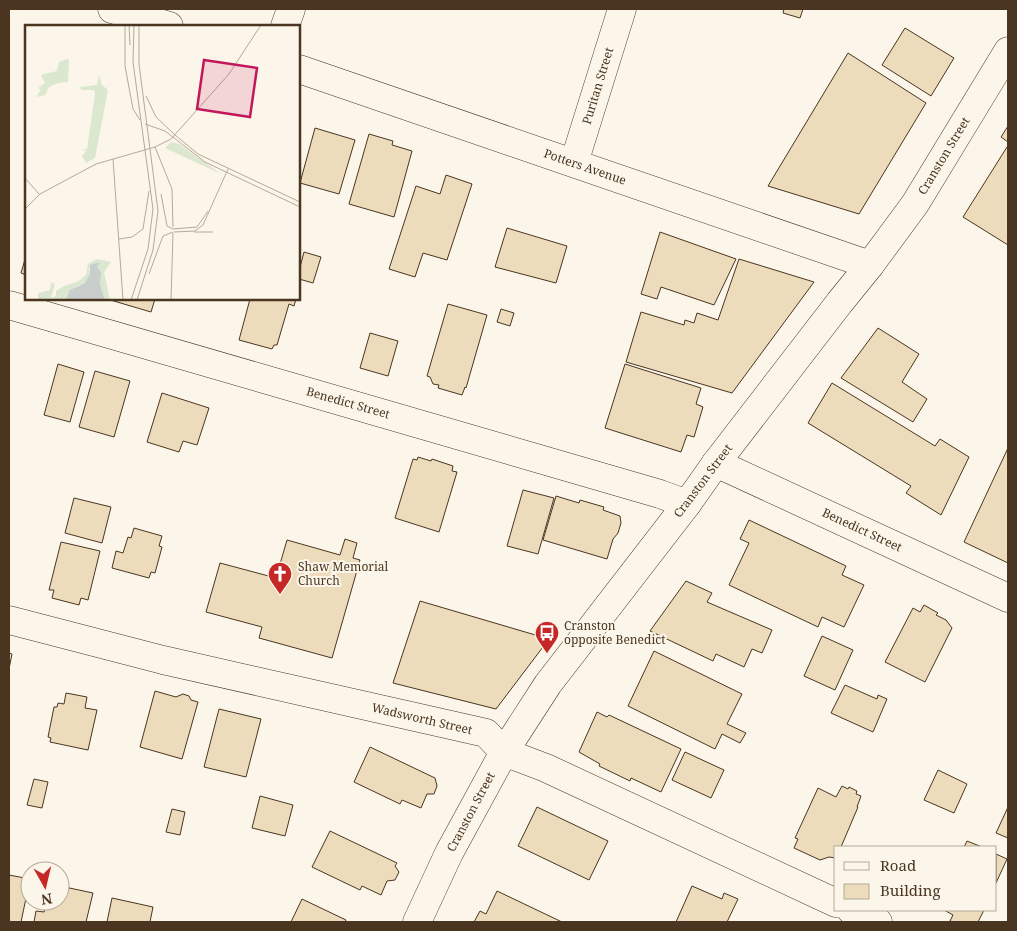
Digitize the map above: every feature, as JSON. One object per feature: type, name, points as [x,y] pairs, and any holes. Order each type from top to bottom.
[{"type":"street","points":[[112,9],[165,25]]},
{"type":"street","points":[[285,25],[291,9]]},
{"type":"street","name":"Puritan Street","points":[[574,163],[622,9]]},
{"type":"street","name":"Cranston Street","points":[[418,922],[449,853],[504,752],[548,684],[915,204],[1008,52]]},
{"type":"street","name":"Potters Avenue","points":[[300,69],[870,265]]},
{"type":"street","name":"Benedict Street","points":[[9,305],[660,494],[687,504]]},
{"type":"street","name":"Benedict Street","points":[[716,462],[1008,598]]},
{"type":"street","name":"Wadsworth Street","points":[[9,620],[163,660],[486,733],[504,752],[546,768],[834,901]]},
{"type":"street","points":[[853,911],[878,922]]},
{"type":"building","points":[[784,9],[803,9],[800,18],[783,13]]},
{"type":"building","points":[[905,28],[954,58],[931,96],[882,65]]},
{"type":"building","points":[[848,53],[926,103],[859,214],[768,186]]},
{"type":"building","points":[[1008,126],[1008,142],[1001,137]]},
{"type":"building","points":[[315,128],[355,140],[339,194],[300,183]]},
{"type":"building","points":[[369,134],[393,141],[392,145],[412,151],[394,217],[349,204]]},
{"type":"building","points":[[1008,148],[1008,245],[963,217]]},
{"type":"building","points":[[446,175],[472,184],[447,260],[423,253],[415,277],[389,269],[416,186],[440,194]]},
{"type":"building","points":[[507,228],[567,246],[556,283],[495,267]]},
{"type":"building","points":[[660,232],[736,259],[714,305],[661,287],[657,299],[641,294]]},
{"type":"building","points":[[304,252],[321,257],[313,283],[300,279],[300,267]]},
{"type":"building","points":[[25,259],[25,275],[21,273]]},
{"type":"building","points":[[739,259],[814,282],[732,393],[626,362],[641,312],[684,325],[685,320],[694,323],[697,313],[718,320]]},
{"type":"building","points":[[110,300],[155,300],[151,312]]},
{"type":"building","points":[[250,300],[296,300],[294,306],[289,304],[277,345],[274,345],[272,349],[239,340]]},
{"type":"building","points":[[448,304],[487,315],[466,388],[462,395],[438,388],[439,385],[433,384],[430,377],[427,376]]},
{"type":"building","points":[[501,309],[514,313],[510,326],[497,322]]},
{"type":"building","points":[[878,328],[919,354],[902,382],[927,399],[913,422],[841,378]]},
{"type":"building","points":[[370,333],[398,341],[388,376],[360,368]]},
{"type":"building","points":[[58,364],[84,372],[70,422],[44,415]]},
{"type":"building","points":[[625,364],[701,388],[696,404],[703,407],[694,437],[687,435],[681,452],[605,428]]},
{"type":"building","points":[[95,371],[130,381],[114,437],[79,427]]},
{"type":"building","points":[[832,383],[935,446],[940,439],[969,457],[941,515],[906,493],[911,486],[808,423]]},
{"type":"building","points":[[162,393],[209,408],[197,445],[183,441],[179,452],[147,442]]},
{"type":"building","points":[[1008,448],[1008,563],[964,542]]},
{"type":"building","points":[[418,457],[431,461],[432,459],[453,466],[452,471],[457,472],[439,532],[395,518],[413,459],[417,460]]},
{"type":"building","points":[[523,490],[554,498],[538,554],[507,546]]},
{"type":"building","points":[[556,496],[579,503],[580,500],[604,507],[603,510],[620,516],[621,523],[618,533],[613,539],[607,559],[543,540]]},
{"type":"building","points":[[74,498],[111,507],[102,543],[65,533]]},
{"type":"building","points":[[749,520],[846,566],[842,575],[864,585],[844,627],[822,617],[818,627],[729,585],[749,543],[740,539]]},
{"type":"building","points":[[134,528],[162,536],[159,546],[162,547],[155,573],[151,572],[149,578],[112,568],[116,551],[123,553],[128,537],[131,538]]},
{"type":"building","name":"Shaw Memorial Church","points":[[345,539],[357,543],[353,558],[360,560],[332,658],[259,638],[262,627],[206,612],[220,563],[276,578],[287,540],[340,555]]},
{"type":"building","points":[[61,542],[100,551],[88,600],[81,598],[79,605],[52,598],[54,590],[49,590]]},
{"type":"building","points":[[686,581],[712,593],[707,602],[772,630],[762,653],[752,649],[744,667],[716,654],[713,661],[650,631]]},
{"type":"building","points":[[420,601],[549,639],[496,709],[393,683]]},
{"type":"building","points":[[924,605],[938,613],[936,615],[946,620],[952,628],[925,682],[885,662],[913,608],[920,612]]},
{"type":"building","points":[[822,636],[853,650],[835,690],[804,676]]},
{"type":"building","points":[[654,651],[742,694],[727,724],[746,733],[740,743],[722,734],[715,749],[628,706]]},
{"type":"building","points":[[9,653],[12,654],[9,669]]},
{"type":"building","points":[[845,685],[877,699],[878,695],[887,699],[873,732],[831,713]]},
{"type":"building","points":[[155,691],[176,697],[183,694],[189,696],[191,700],[198,702],[182,759],[140,747]]},
{"type":"building","points":[[66,693],[87,697],[85,708],[97,710],[88,750],[50,742],[51,738],[48,737],[54,707],[57,707],[58,703],[64,704]]},
{"type":"building","points":[[219,709],[261,719],[246,777],[204,767]]},
{"type":"building","points":[[597,712],[607,717],[609,715],[681,749],[661,792],[631,778],[630,781],[599,766],[600,764],[579,752]]},
{"type":"building","points":[[370,747],[435,778],[437,786],[434,794],[427,794],[421,808],[402,800],[400,804],[354,782]]},
{"type":"building","points":[[685,752],[724,770],[711,798],[672,780]]},
{"type":"building","points":[[938,770],[967,784],[954,813],[924,800]]},
{"type":"building","points":[[34,779],[48,782],[42,808],[27,805]]},
{"type":"building","points":[[842,786],[857,791],[856,794],[861,796],[841,846],[834,846],[834,858],[829,857],[820,860],[794,848],[798,839],[795,838],[818,788],[836,797]]},
{"type":"building","points":[[260,796],[293,805],[285,836],[252,828]]},
{"type":"building","points":[[537,807],[608,841],[589,880],[518,846]]},
{"type":"building","points":[[1008,807],[1008,838],[996,833]]},
{"type":"building","points":[[172,809],[185,812],[180,835],[166,832]]},
{"type":"building","points":[[330,831],[397,863],[395,866],[399,872],[395,880],[387,881],[381,895],[362,886],[360,890],[312,867]]},
{"type":"building","points":[[967,841],[980,846],[964,846]]},
{"type":"building","points":[[997,854],[1007,859],[997,881]]},
{"type":"building","points":[[9,875],[20,877],[20,911],[23,911],[21,922],[9,922]]},
{"type":"building","points":[[692,886],[722,899],[724,893],[738,899],[727,922],[676,922]]},
{"type":"building","points":[[70,888],[93,893],[86,922],[34,922],[36,911],[70,911]]},
{"type":"building","points":[[497,891],[562,922],[474,922],[480,911],[486,914]]},
{"type":"building","points":[[112,898],[153,907],[150,922],[107,922]]},
{"type":"building","points":[[302,899],[346,920],[345,922],[291,922]]},
{"type":"building","points":[[946,911],[984,911],[978,922],[950,921],[953,915]]},
{"type":"place","name":"Shaw Memorial Church","points":[[280,595]]},
{"type":"place","name":"Cranston opposite Benedict","points":[[547,654]]}]
